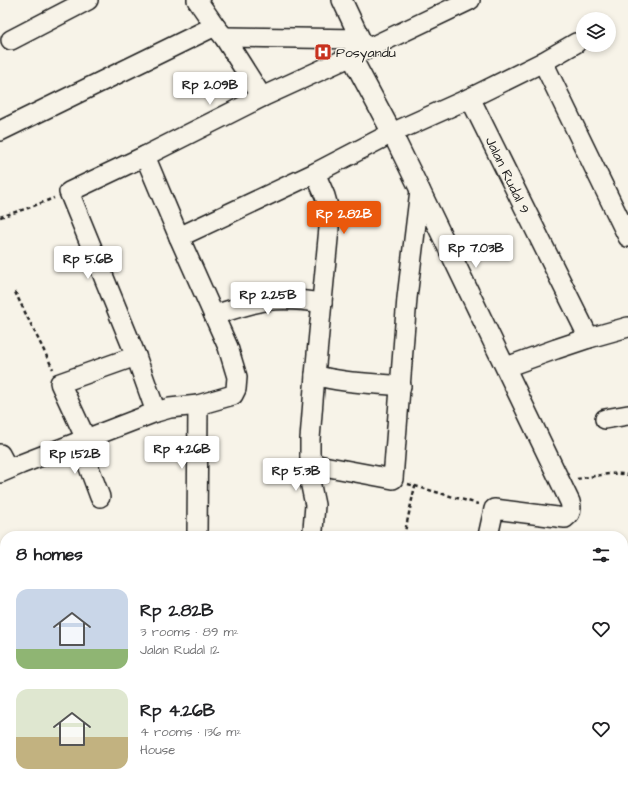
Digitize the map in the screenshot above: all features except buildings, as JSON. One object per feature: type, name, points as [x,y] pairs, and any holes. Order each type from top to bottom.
[{"type":"street","points":[[11,40],[88,0]]},
{"type":"street","points":[[197,0],[220,31],[262,97]]},
{"type":"street","points":[[342,0],[392,133],[570,502],[570,512],[565,518],[494,509],[489,531]]},
{"type":"street","points":[[156,412],[136,356],[69,192],[145,156],[359,48],[470,0]]},
{"type":"street","points":[[0,131],[220,31],[359,48]]},
{"type":"street","points":[[179,237],[315,173],[392,133],[470,98],[576,44]]},
{"type":"street","points":[[543,62],[628,237]]},
{"type":"street","name":"Jalan Rudal 9","points":[[470,98],[589,338]]},
{"type":"street","points":[[3,465],[83,440],[156,412],[170,408],[198,405],[233,395],[236,389],[238,377],[228,347],[145,156]]},
{"type":"street","points":[[313,530],[315,505],[310,481],[310,455],[315,375],[330,228],[329,210],[325,196],[315,173]]},
{"type":"street","points":[[310,455],[312,461],[318,465],[393,479],[407,298],[420,190]]},
{"type":"street","points":[[214,315],[265,301],[283,299],[322,303]]},
{"type":"street","points":[[506,367],[589,338],[628,327]]},
{"type":"street","points":[[100,498],[83,440],[60,383],[136,356]]},
{"type":"street","points":[[315,375],[343,381],[400,386]]},
{"type":"street","points":[[198,405],[198,531]]},
{"type":"street","points":[[605,420],[628,415]]},
{"type":"path","points":[[0,217],[69,192]]},
{"type":"path","points":[[15,292],[60,383]]},
{"type":"path","points":[[560,481],[607,474],[628,475]]},
{"type":"path","points":[[393,479],[494,509]]},
{"type":"path","points":[[405,531],[415,486]]},
{"type":"place","name":"Posyandu","points":[[323,52]]}]
